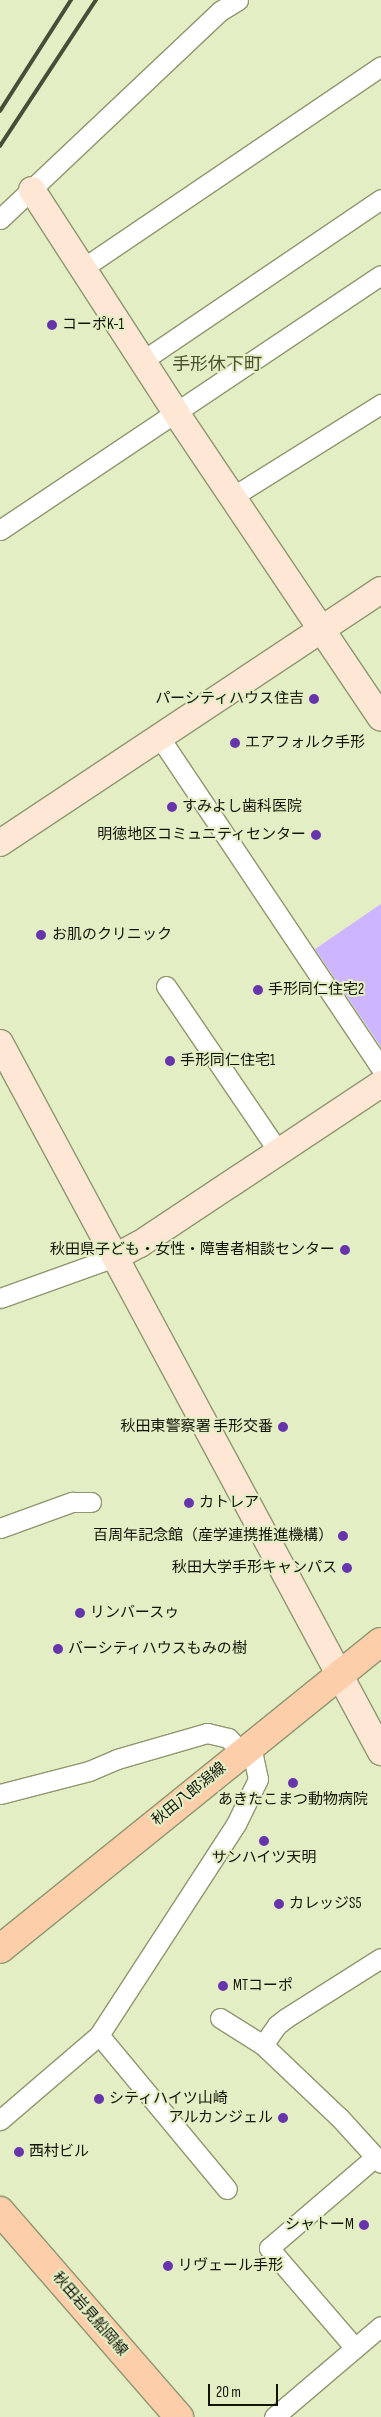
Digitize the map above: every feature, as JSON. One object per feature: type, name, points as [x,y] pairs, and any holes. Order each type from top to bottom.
[{"type":"main road","name":"秋田八郎潟線","points":[[0,1949],[246,1748],[381,1642]]},
{"type":"main road","name":"秋田岩見船岡線","points":[[0,2211],[179,2417]]},
{"type":"street","points":[[0,219],[220,11],[238,0]]},
{"type":"street","points":[[83,268],[381,66]]},
{"type":"street","points":[[32,190],[176,413],[381,718]]},
{"type":"street","points":[[142,361],[381,199]]},
{"type":"street","points":[[0,530],[381,274]]},
{"type":"street","points":[[232,497],[381,404]]},
{"type":"street","points":[[0,843],[381,590]]},
{"type":"street","points":[[160,738],[381,1068]]},
{"type":"street","points":[[166,986],[279,1152]]},
{"type":"street","points":[[0,1043],[381,1752]]},
{"type":"street","points":[[0,1298],[116,1256],[140,1244],[381,1084]]},
{"type":"street","points":[[0,1528],[72,1502],[91,1502]]},
{"type":"street","points":[[0,1794],[88,1771],[117,1759],[207,1733],[228,1738],[246,1748],[258,1779],[236,1824],[99,2035],[0,2120]]},
{"type":"street","points":[[263,2045],[277,2025],[286,2018],[381,1958]]},
{"type":"street","points":[[220,2018],[263,2045],[339,2117],[378,2160],[269,2248],[355,2348]]},
{"type":"street","points":[[99,2035],[227,2189]]},
{"type":"street","points":[[274,2417],[381,2326]]},
{"type":"shaded area","points":[[381,904],[381,1047],[315,949]]},
{"type":"railway","points":[[0,111],[71,0]]},
{"type":"railway","points":[[0,146],[96,0]]},
{"type":"place","name":"コーポK-1","points":[[52,325]]},
{"type":"place","name":"パーシティハウス住吉","points":[[314,699]]},
{"type":"place","name":"エアフォルク手形","points":[[235,743]]},
{"type":"place","name":"すみよし歯科医院","points":[[172,807]]},
{"type":"place","name":"明徳地区コミュニティセンター","points":[[316,835]]},
{"type":"place","name":"お肌のクリニック","points":[[41,935]]},
{"type":"place","name":"手形同仁住宅2","points":[[258,990]]},
{"type":"place","name":"手形同仁住宅1","points":[[170,1061]]},
{"type":"place","name":"秋田県子ども・女性・障害者相談センター","points":[[345,1250]]},
{"type":"place","name":"秋田東警察署 手形交番","points":[[283,1427]]},
{"type":"place","name":"カトレア","points":[[189,1503]]},
{"type":"place","name":"百周年記念館（産学連携推進機構）","points":[[343,1536]]},
{"type":"place","name":"秋田大学手形キャンパス","points":[[347,1568]]},
{"type":"place","name":"リンバースゥ","points":[[80,1613]]},
{"type":"place","name":"バーシティハウスもみの樹","points":[[58,1649]]},
{"type":"place","name":"あきたこまつ動物病院","points":[[293,1783]]},
{"type":"place","name":"サンハイツ天明","points":[[264,1841]]},
{"type":"place","name":"カレッジS5","points":[[279,1904]]},
{"type":"place","name":"MTコーポ","points":[[223,1986]]},
{"type":"place","name":"シティハイツ山崎","points":[[99,2099]]},
{"type":"place","name":"アルカンジェル","points":[[283,2118]]},
{"type":"place","name":"西村ビル","points":[[19,2152]]},
{"type":"place","name":"シャトーM","points":[[364,2225]]},
{"type":"place","name":"リヴェール手形","points":[[168,2266]]},
{"type":"district","name":"手形休下町","points":[[217,365]]}]
